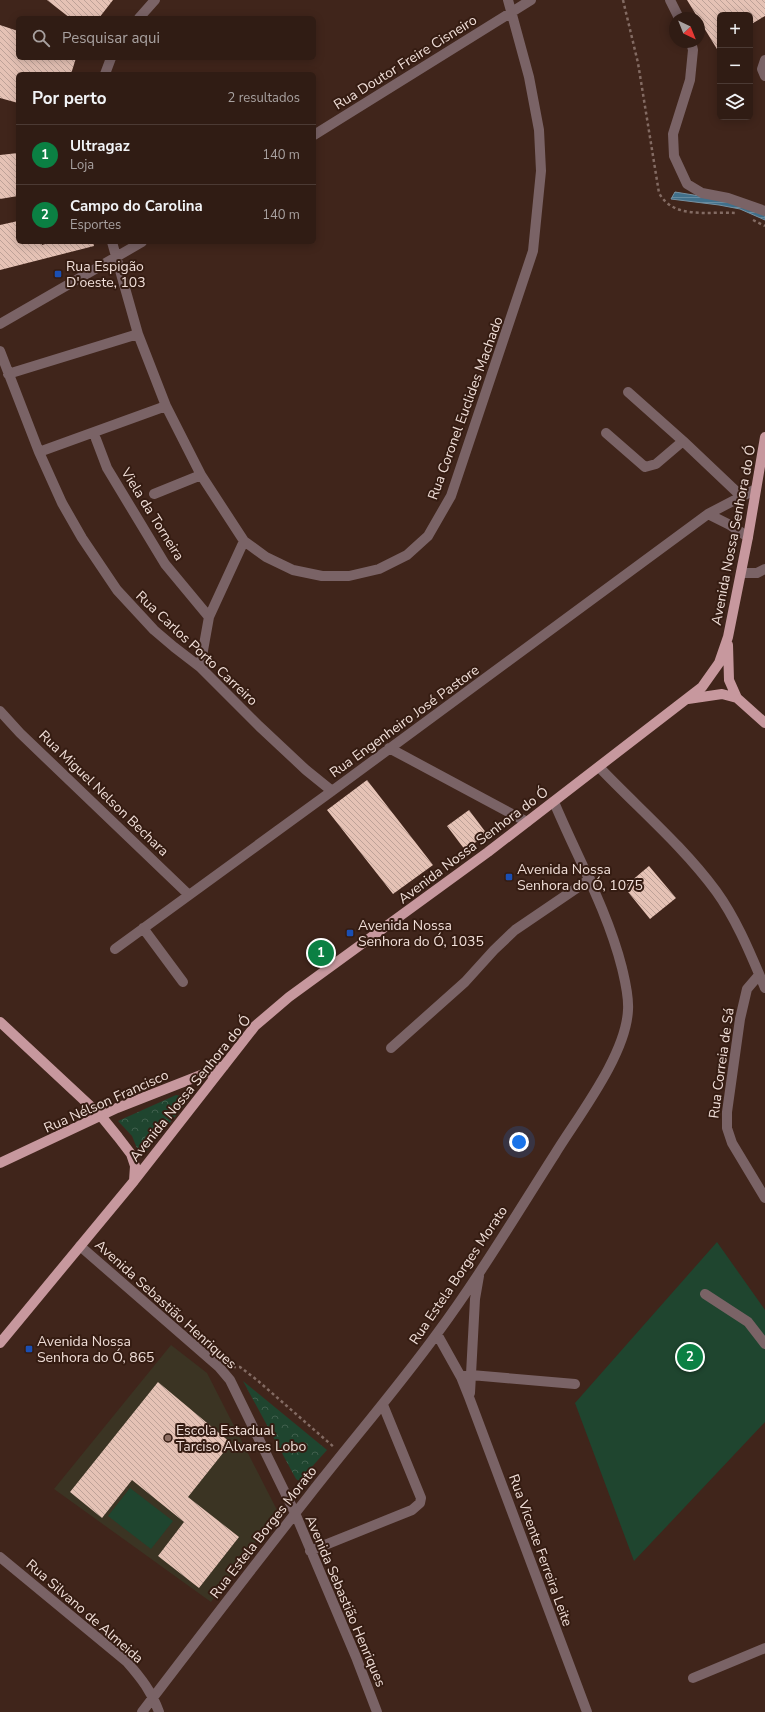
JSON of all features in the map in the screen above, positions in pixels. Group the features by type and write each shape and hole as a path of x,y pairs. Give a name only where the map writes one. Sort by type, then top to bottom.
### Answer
{"main road":[{"name":"Avenida Nossa Senhora do Ó","path":"0,1343 134,1181 255,1026 289,997 488,852 702,687 719,663 728,637 748,537 765,437"},
{"name":"Avenida Nossa Senhora do Ó","path":"728,637 729,680 737,698"},
{"name":"Avenida Nossa Senhora do Ó","path":"687,700 713,694 722,694 737,698"},
{"path":"737,698 765,722"},
{"path":"0,1022 101,1116 131,1154 135,1166 134,1181"},
{"name":"Rua Nélson Francisco","path":"0,1163 101,1116 224,1066"}],"street":[{"name":"Rua Coronel Euclides Machado","path":"112,244 138,334 166,406 201,475 244,541 266,557 292,570 322,576 350,576 379,569 407,555 428,536 451,496 533,251 541,171 538,130 529,77 508,0"},
{"name":"Rua Doutor Freire Cisneiro","path":"316,134 531,0"},
{"path":"670,0 676,12"},
{"path":"140,16 150,2"},
{"path":"692,48 690,80 674,134 674,156 687,184 702,193 728,198 765,211"},
{"path":"106,72 110,60"},
{"path":"765,60 762,70 765,76"},
{"path":"0,324 139,244"},
{"path":"8,374 138,334"},
{"name":"Rua Carlos Porto Carreiro","path":"0,351 39,452 62,503 78,532 118,590 154,630 200,667 258,726 306,770 332,791"},
{"path":"628,392 741,496"},
{"path":"39,452 166,406"},
{"path":"606,433 645,467 656,464 683,441"},
{"name":"Viela da Torneira","path":"96,439 107,468 165,564 209,617"},
{"path":"154,494 201,475"},
{"name":"Rua Engenheiro José Pastore","path":"114,948 332,791 708,514 756,489"},
{"path":"708,514 730,525 748,537"},
{"path":"200,667 209,617 244,541"},
{"path":"741,573 757,573 765,569"},
{"name":"Rua Miguel Nelson Bechara","path":"0,711 20,733 189,895"},
{"path":"390,748 527,822"},
{"path":"599,767 668,835 716,892 742,937 765,988"},
{"name":"Rua Estela Borges Morato","path":"142,1712 295,1513 383,1405 437,1334 479,1273 604,1075 623,1039 628,1010 626,986 618,953 590,879 554,802"},
{"path":"391,1048 465,982 494,950 515,930 590,879"},
{"path":"143,928 183,982"},
{"name":"Rua Correia de Sá","path":"760,975 746,989 740,1019 727,1112 727,1128 732,1143 765,1198"},
{"name":"Avenida Sebastião Henriques","path":"80,1246 219,1367 230,1380 295,1513 356,1657 377,1712"},
{"name":"Rua Vicente Ferreira Leite","path":"479,1273 466,1376 469,1398 587,1712"},
{"path":"705,1294 748,1322 765,1344"},
{"path":"437,1334 466,1376 574,1384"},
{"path":"310,1550 397,1517 412,1510 420,1503 421,1498 383,1405"},
{"name":"Rua Silvano de Almeida","path":"0,1557 127,1662 145,1683 154,1697 159,1712"},
{"path":"693,1678 765,1648"}],"path":[{"path":"219,1367 240,1367 342,1454"}],"shaded area":[{"name":"Escola Estadual Tarciso Alvares Lobo","path":"171,1345 207,1373 278,1512 211,1602 54,1489"}],"green space":[{"path":"176,1095 185,1097 187,1102 141,1158 132,1136 118,1121"},
{"path":"717,1242 765,1310 765,1422 634,1561 575,1403"},
{"path":"243,1381 327,1450 299,1481 296,1479"},
{"path":"130,1488 173,1521 151,1549 108,1516"}],"water":[{"path":"675,192 718,199 765,214 765,220 740,209 671,199"}],"building":[{"path":"47,0 113,0 101,16 67,16"},
{"path":"687,0 765,0 765,16 753,23 753,12 717,12 717,49 705,29 705,12 694,12"},
{"path":"0,25 16,30 16,60 75,60 72,72 16,72 16,102 0,98"},
{"path":"16,153 16,196 0,199 0,155"},
{"path":"16,221 16,244 94,244 94,246 0,270 0,225"},
{"path":"367,780 433,865 393,894 327,810"},
{"path":"469,810 487,834 465,850 447,826"},
{"path":"649,866 676,898 650,919 624,887"},
{"path":"158,1382 231,1443 188,1497 239,1537 199,1588 158,1556 184,1522 132,1480 102,1518 70,1492"}],"place":[{"name":"Rua Espigão D'oeste, 103","path":"58,274"},
{"name":"Avenida Nossa Senhora do Ó, 1075","path":"509,877"},
{"name":"Avenida Nossa Senhora do Ó, 1035","path":"350,933"},
{"name":"Ultragaz","path":"321,953"},
{"name":"Avenida Nossa Senhora do Ó, 865","path":"29,1349"},
{"name":"Campo do Carolina","path":"690,1357"},
{"name":"Escola Estadual Tarciso Alvares Lobo","path":"168,1438"}]}
